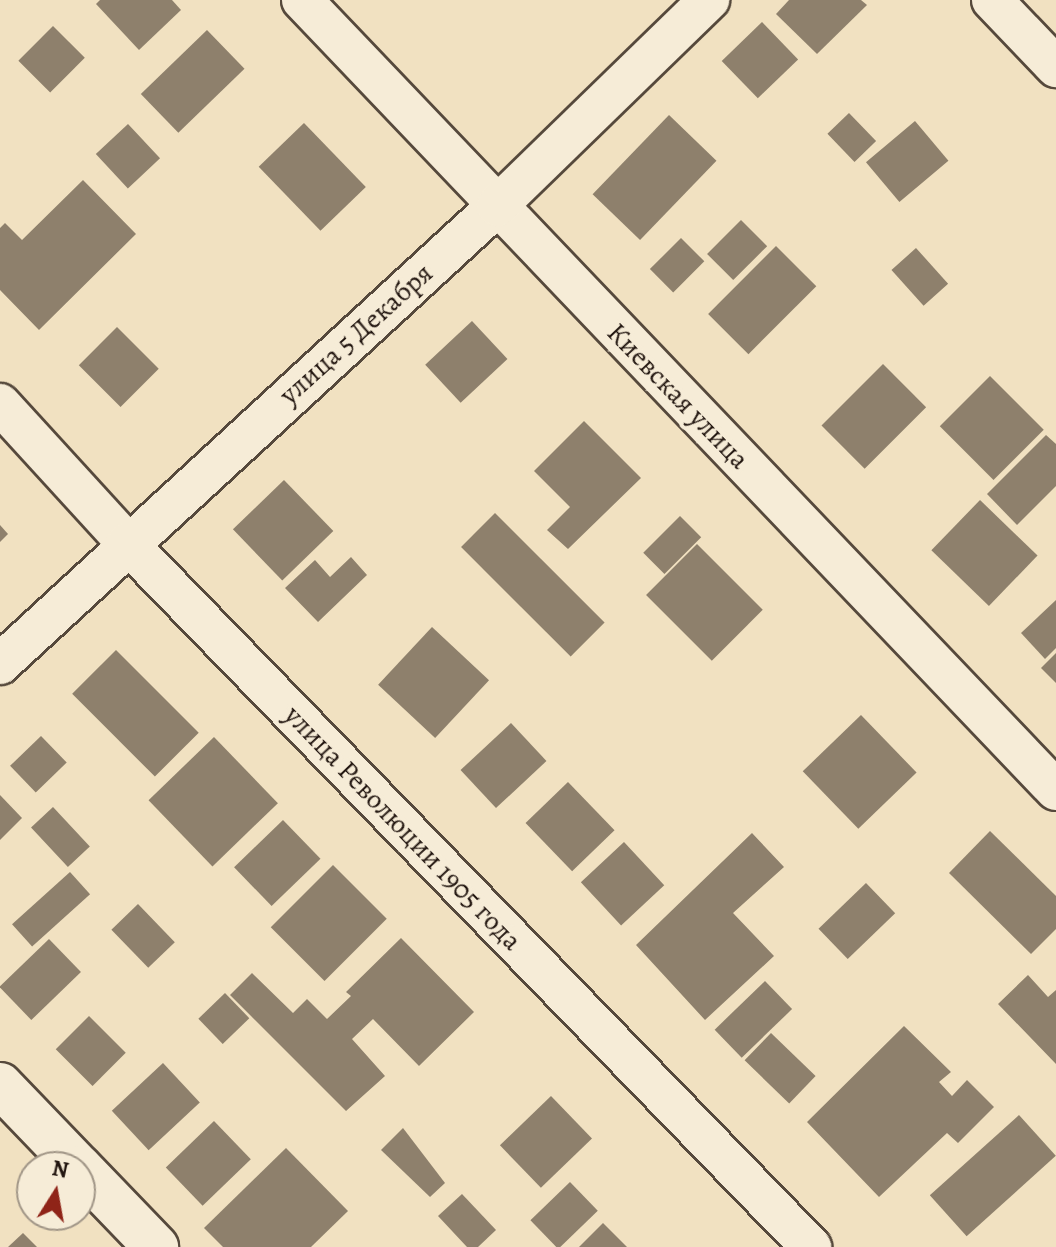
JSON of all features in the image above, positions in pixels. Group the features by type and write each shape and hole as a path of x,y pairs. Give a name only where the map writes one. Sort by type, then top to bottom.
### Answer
{"street":[{"name":"Киевская улица","path":"302,0 1056,790"},
{"name":"улица 5 Декабря","path":"0,664 127,543 497,206 709,0"},
{"path":"992,0 1056,67"},
{"name":"улица Революции 1905 года","path":"0,404 127,543 811,1247"},
{"path":"0,1085 63,1151"},
{"path":"96,1185 156,1247"}],"building":[{"path":"100,0 172,0 181,10 139,50 96,4"},
{"path":"789,0 861,0 867,5 817,54 776,14"},
{"path":"762,22 798,59 758,98 722,61"},
{"path":"53,26 85,58 50,92 18,61"},
{"path":"207,30 245,69 178,133 141,94"},
{"path":"849,113 876,141 855,162 827,134"},
{"path":"669,115 716,161 640,240 593,194"},
{"path":"915,121 948,161 899,202 866,162"},
{"path":"304,123 366,187 321,231 259,167"},
{"path":"128,124 160,158 128,188 96,154"},
{"path":"83,180 136,234 39,330 0,290 0,228 5,223 22,240"},
{"path":"741,220 767,246 733,280 707,254"},
{"path":"681,238 704,261 673,292 650,269"},
{"path":"776,246 816,286 748,354 708,314"},
{"path":"916,248 948,284 924,306 891,270"},
{"path":"472,321 507,359 461,403 425,365"},
{"path":"117,327 159,369 121,407 79,365"},
{"path":"883,364 926,407 865,469 821,426"},
{"path":"990,376 1044,430 994,480 940,426"},
{"path":"584,421 641,478 568,549 547,530 570,507 534,471"},
{"path":"1046,435 1056,444 1056,486 1017,525 987,494"},
{"path":"284,480 333,531 282,580 233,529"},
{"path":"980,500 1038,556 989,606 931,550"},
{"path":"495,513 605,623 571,657 461,547"},
{"path":"680,516 701,537 664,574 643,553"},
{"path":"0,525 8,534 0,542"},
{"path":"697,544 763,610 712,661 646,595"},
{"path":"351,557 367,575 318,622 285,588 315,560 330,577"},
{"path":"1056,600 1056,648 1045,659 1021,633"},
{"path":"432,627 489,680 435,738 378,685"},
{"path":"116,650 199,733 155,777 72,694"},
{"path":"1056,653 1056,683 1041,668"},
{"path":"861,715 917,773 858,829 803,771"},
{"path":"511,723 546,761 496,808 461,770"},
{"path":"41,736 67,763 36,792 10,766"},
{"path":"214,737 278,803 212,866 149,800"},
{"path":"568,782 615,830 572,871 526,823"},
{"path":"0,795 22,818 0,840"},
{"path":"53,807 90,846 68,867 31,827"},
{"path":"283,820 321,859 272,906 234,867"},
{"path":"990,831 1056,896 1056,929 1031,954 949,873"},
{"path":"752,833 784,867 733,913 774,956 705,1020 636,945"},
{"path":"624,842 664,885 621,925 581,882"},
{"path":"333,865 387,919 325,981 271,927"},
{"path":"70,872 90,894 32,946 12,924"},
{"path":"866,883 895,913 848,959 819,929"},
{"path":"138,904 175,942 148,968 111,930"},
{"path":"401,938 474,1012 419,1066 373,1019 352,1039 385,1076 346,1111 230,995 252,973 293,1013 307,999 327,1019 351,996 346,992"},
{"path":"49,939 81,972 31,1020 0,986"},
{"path":"1028,975 1048,997 1056,990 1056,1064 998,1004"},
{"path":"765,981 792,1009 742,1058 715,1030"},
{"path":"225,993 249,1018 223,1044 198,1019"},
{"path":"89,1016 126,1053 93,1086 56,1049"},
{"path":"904,1026 951,1072 939,1082 952,1096 967,1080 994,1107 958,1143 947,1133 879,1197 807,1122"},
{"path":"771,1033 816,1076 789,1103 745,1060"},
{"path":"163,1063 200,1102 149,1150 112,1111"},
{"path":"551,1096 592,1138 541,1188 500,1145"},
{"path":"1019,1115 1056,1156 967,1236 930,1195"},
{"path":"214,1121 251,1159 203,1206 166,1168"},
{"path":"403,1128 445,1183 430,1197 381,1150"},
{"path":"286,1148 348,1211 311,1247 223,1247 204,1228"},
{"path":"570,1182 598,1211 560,1247 556,1247 530,1220"},
{"path":"462,1194 496,1230 478,1247 467,1247 438,1216"},
{"path":"603,1223 627,1247 579,1247"},
{"path":"23,1233 37,1247 8,1247"}]}
